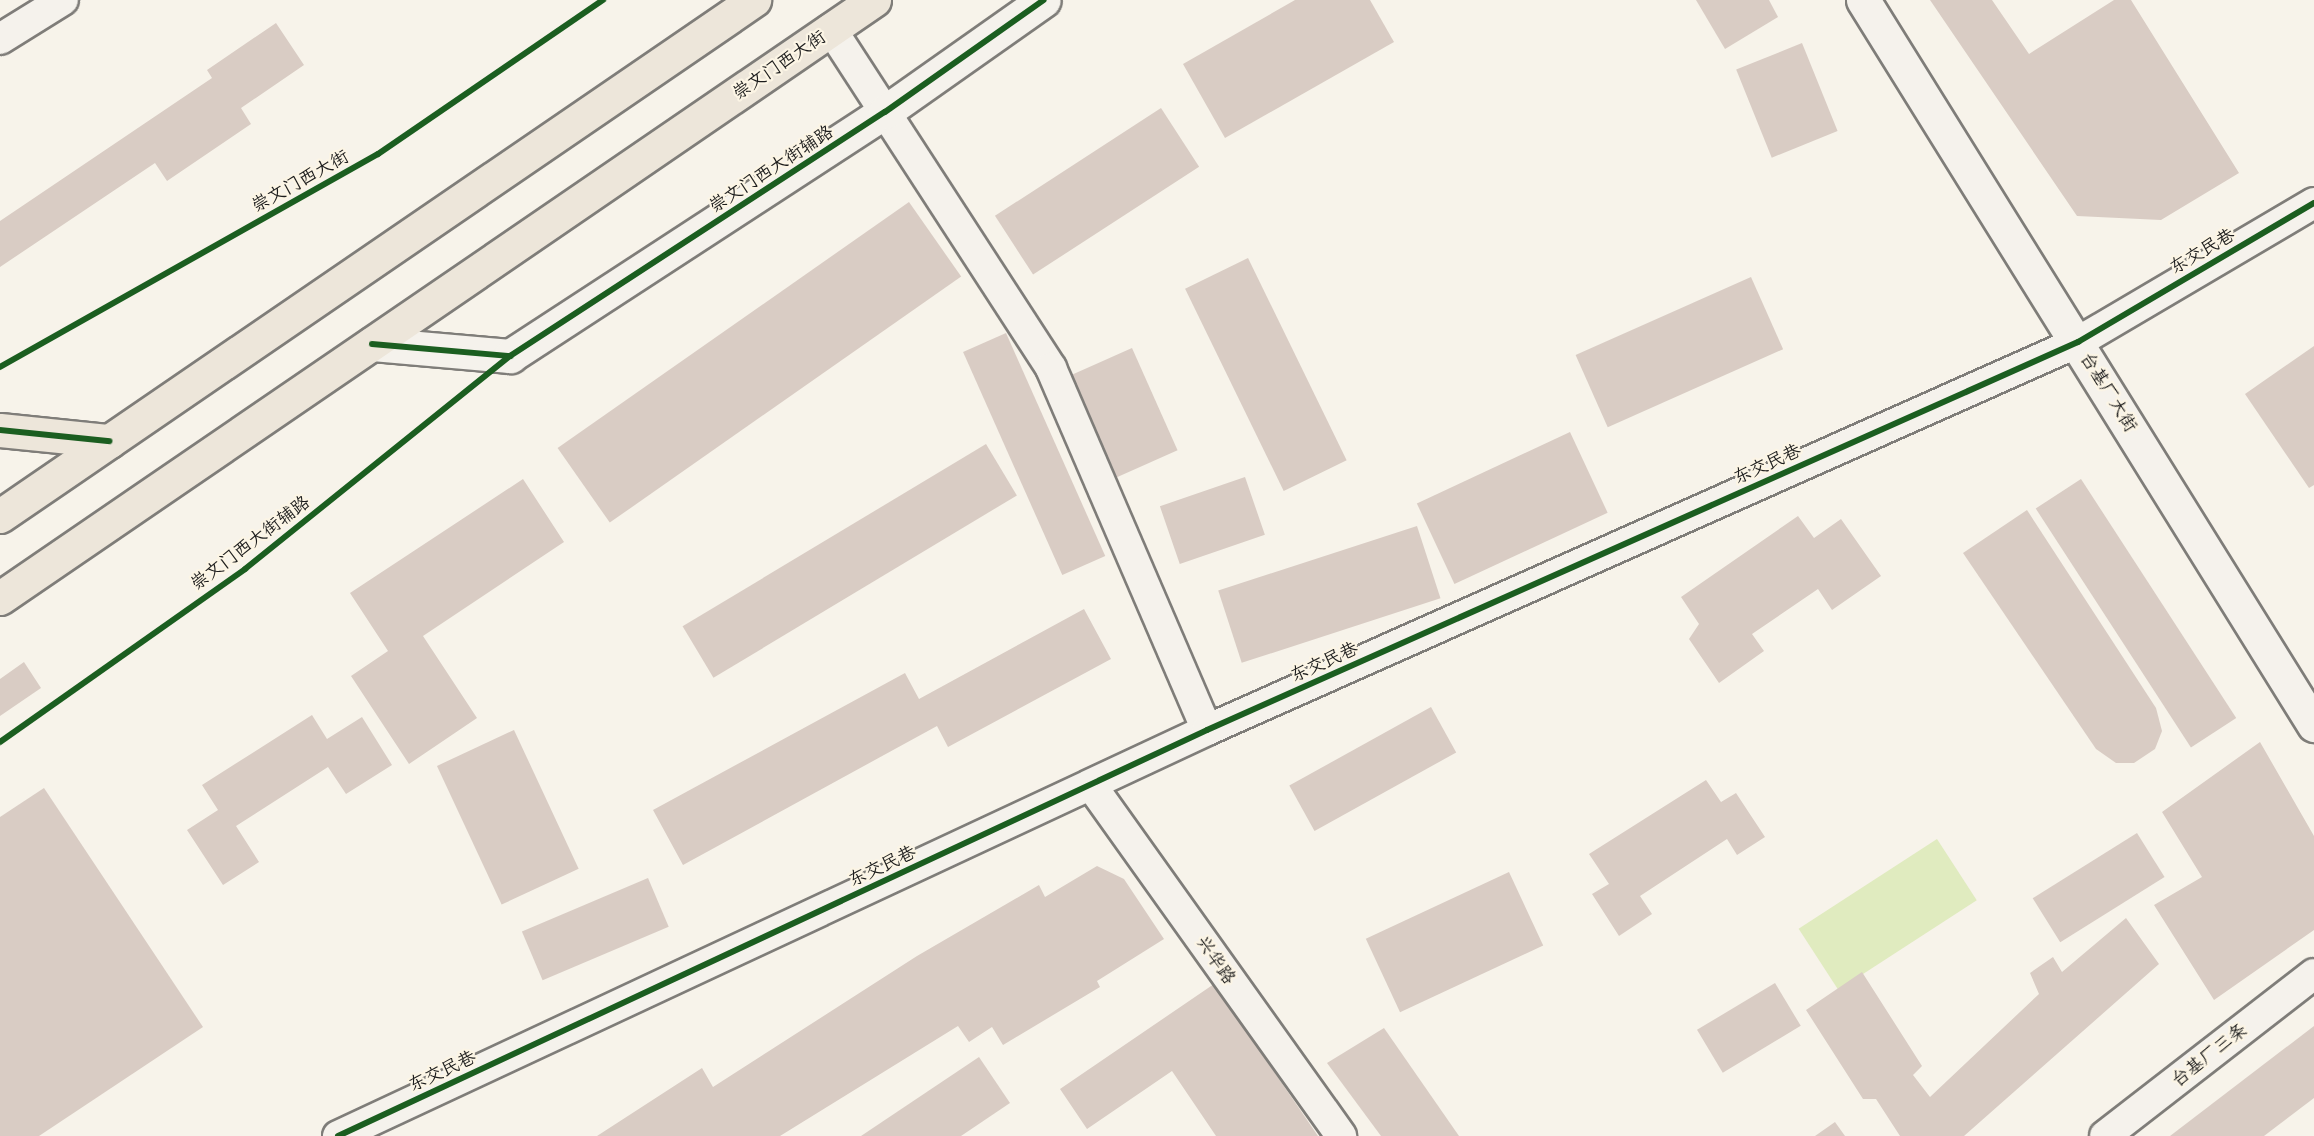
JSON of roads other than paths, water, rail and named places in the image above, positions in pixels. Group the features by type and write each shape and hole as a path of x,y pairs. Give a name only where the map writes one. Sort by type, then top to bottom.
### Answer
{"main road":[{"path":"0,516 754,0"},
{"name":"崇文门西大街","path":"0,598 874,0"},
{"path":"0,430 109,441"}],"street":[{"path":"0,39 63,0"},
{"name":"崇文门西大街辅路","path":"372,344 510,356 885,112 1044,0"},
{"name":"台基厂大街","path":"1863,0 2078,342 2314,725"},
{"path":"831,29 1051,368 1207,730"},
{"name":"东交民巷","path":"338,1136 1207,730 2078,342 2314,203"},
{"name":"兴华路","path":"1091,785 1341,1136"},
{"name":"台基厂三条","path":"2104,1136 2314,974"}]}
